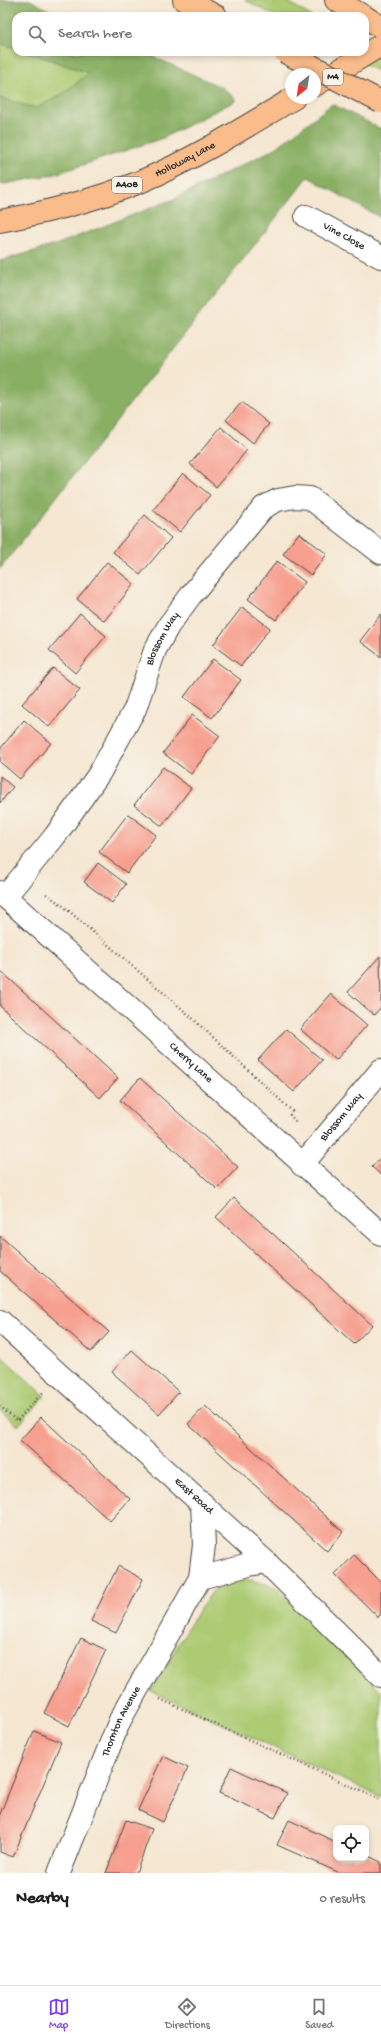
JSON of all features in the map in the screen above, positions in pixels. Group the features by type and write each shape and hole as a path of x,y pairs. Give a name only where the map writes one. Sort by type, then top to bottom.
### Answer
{"main road":[{"path":"184,0 208,12"},
{"path":"336,0 356,12"},
{"path":"369,20 381,27"},
{"path":"369,52 381,45"},
{"name":"M4","path":"293,56 381,102"},
{"path":"321,81 363,56"},
{"name":"Holloway Lane","path":"0,221 79,204 156,174 246,127 285,103"}],"street":[{"name":"Vine Close","path":"306,216 381,257"},
{"name":"Blossom Way","path":"3,895 55,836 99,774 135,709 155,650 169,625 243,530 264,507 278,500 295,497 310,498 381,553"},
{"name":"Cherry Lane","path":"3,895 381,1234"},
{"name":"Blossom Way","path":"302,1164 381,1070"},
{"name":"East Road","path":"0,1321 266,1562 381,1676"},
{"name":"Thornton Avenue","path":"59,1873 120,1720 200,1578 204,1545 202,1503"},
{"path":"200,1578 266,1562"}],"path":[{"path":"46,894 62,905 189,1015 292,1111 290,1115 296,1122"},
{"path":"0,1406 17,1421 59,1374"},
{"path":"138,1689 381,1800"}],"green space":[{"path":"0,0 30,0 52,12 12,12 12,47 0,43"},
{"path":"245,0 285,0 304,12 268,12"},
{"path":"0,43 12,47 12,56 39,56 89,73 61,95 36,108 0,98"},
{"path":"369,52 381,60 381,73 349,56 369,56"},
{"path":"39,56 152,56 223,88 237,100 163,138 56,174 0,185 0,98 36,108 61,95 89,73"},
{"path":"332,104 381,129 381,218 308,177 0,569 0,261 55,245 174,199 276,148"},
{"path":"0,1355 45,1396 18,1426 0,1410"},
{"path":"238,1579 251,1580 276,1587 381,1691 381,1797 151,1691 198,1611 213,1591 224,1583"}],"building":[{"path":"242,402 269,424 253,443 226,420"},
{"path":"221,427 247,450 216,487 190,464"},
{"path":"183,473 210,495 180,532 153,510"},
{"path":"145,515 171,538 140,575 113,552"},
{"path":"299,533 327,554 311,575 283,554"},
{"path":"277,561 305,582 276,620 248,599"},
{"path":"107,562 134,584 104,621 77,599"},
{"path":"242,607 270,628 241,666 213,645"},
{"path":"80,613 106,636 75,673 49,650"},
{"path":"381,614 381,657 360,641"},
{"path":"213,659 241,680 212,718 184,697"},
{"path":"53,668 80,690 49,727 22,704"},
{"path":"192,715 220,736 191,774 163,753"},
{"path":"24,720 51,743 20,779 0,762 0,749"},
{"path":"163,767 191,788 162,826 134,805"},
{"path":"0,776 13,787 0,803"},
{"path":"128,814 156,835 127,873 99,852"},
{"path":"98,863 126,884 112,903 84,882"},
{"path":"380,956 381,1007 374,1015 348,992"},
{"path":"0,970 118,1078 100,1098 0,1006"},
{"path":"331,994 367,1025 336,1060 300,1029"},
{"path":"286,1029 322,1060 294,1092 258,1060"},
{"path":"140,1078 238,1167 217,1189 120,1100"},
{"path":"381,1157 381,1175 372,1167"},
{"path":"234,1198 372,1325 354,1344 216,1217"},
{"path":"0,1236 109,1332 91,1352 0,1271"},
{"path":"132,1350 179,1392 159,1414 112,1372"},
{"path":"205,1406 343,1532 327,1551 188,1424"},
{"path":"41,1417 130,1499 110,1521 20,1440"},
{"path":"354,1555 381,1582 381,1614 378,1617 335,1575"},
{"path":"118,1566 143,1579 116,1633 91,1621"},
{"path":"81,1638 106,1650 69,1726 44,1713"},
{"path":"34,1731 61,1742 13,1857 0,1852 0,1814"},
{"path":"163,1756 188,1768 163,1822 138,1810"},
{"path":"231,1767 287,1793 275,1818 219,1793"},
{"path":"126,1820 152,1829 136,1873 106,1873"},
{"path":"289,1820 333,1841 333,1861 369,1861 369,1856 381,1862 381,1873 340,1873 277,1845"}]}
